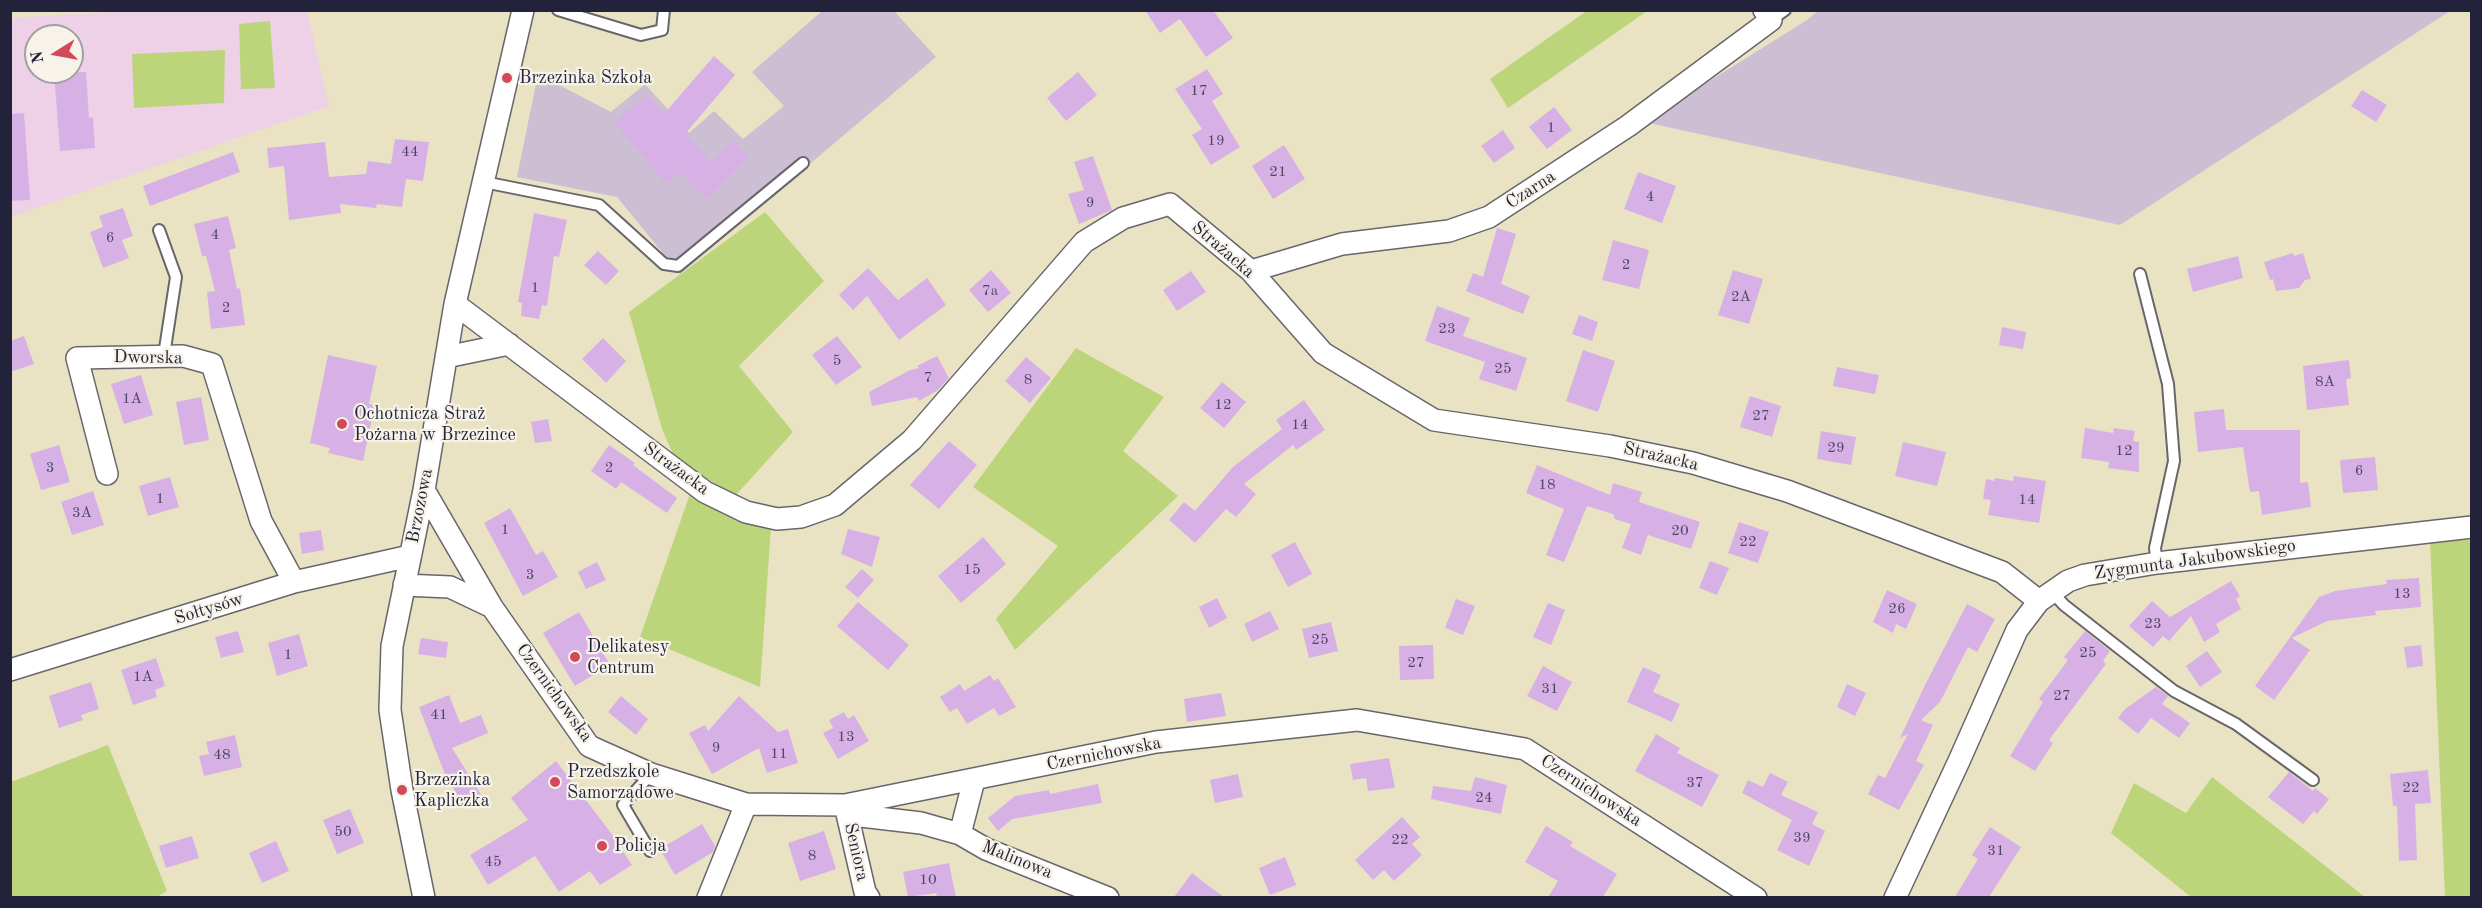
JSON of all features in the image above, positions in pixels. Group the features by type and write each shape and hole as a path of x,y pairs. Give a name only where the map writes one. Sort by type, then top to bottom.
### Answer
{"street":[{"name":"Brzozowa","path":"424,897 402,790 390,710 392,646 424,490 455,304 523,10"},
{"name":"Czarna","path":"1251,271 1342,244 1449,231 1489,217 1628,126 1774,14"},
{"name":"Strażacka","path":"455,304 705,492 746,512 777,519 801,517 835,505 912,440 1084,242 1123,218 1170,204 1251,271 1323,353 1434,420 1610,446 1693,463 1787,491 2002,572 2045,596"},
{"path":"446,357 509,344"},
{"name":"Dworska","path":"107,474 77,358 164,355 183,356 212,364 261,521 294,582"},
{"name":"Czernichowska","path":"424,490 492,607 589,746 651,774 746,804 845,806 1156,742 1357,720 1525,749 1756,897"},
{"name":"Zygmunta Jakubowskiego","path":"1894,897 1959,761 2017,630 2045,596 2085,575 2157,563 2472,527"},
{"name":"Sołtysów","path":"10,670 294,582 410,556"},
{"name":"Czernichowska","path":"404,585 450,587 492,607"},
{"name":"Malinowa","path":"960,834 974,780"},
{"path":"708,897 746,804"},
{"name":"Malinowa","path":"845,806 861,816 921,823 960,834 986,849 1108,897"},
{"name":"Seniora","path":"845,806 865,892 869,897"}],"lane":[{"path":"558,10 641,35 662,30 664,10"},
{"path":"484,182 599,205 664,264 678,266 803,162"},
{"path":"159,230 176,277 164,355"},
{"path":"2140,274 2168,384 2174,461 2156,548 2157,563"},
{"path":"2045,596 2064,605 2174,691 2236,724 2313,780"},
{"path":"650,851 623,805 651,774"}],"shaded area":[{"path":"307,11 329,106 11,217 11,18 111,12"},
{"path":"822,11 894,11 936,57 680,274 617,197 517,177 538,74 611,112 645,84 689,133 714,111 743,139 784,106 752,72"},
{"path":"1818,11 2450,11 2120,225 1644,122"}],"green space":[{"path":"1588,10 1647,11 1508,108 1490,79"},
{"path":"270,21 275,88 241,89 239,24"},
{"path":"225,50 224,103 134,108 132,54"},
{"path":"765,212 824,281 739,366 793,432 736,495 676,461 662,429 629,312"},
{"path":"1076,348 1164,397 1123,451 1178,496 1015,650 996,619 1058,546 973,487"},
{"path":"691,491 771,527 760,687 640,637"},
{"path":"2471,540 2471,897 2445,897 2430,541"},
{"path":"108,745 167,891 155,898 11,897 11,782"},
{"path":"2212,777 2365,897 2191,897 2111,833 2134,783 2186,813"}],"building":[{"path":"1145,10 1213,10 1233,38 1206,57 1180,19 1160,33"},
{"path":"714,56 735,75 686,133 711,163 733,141 749,157 707,199 679,172 665,183 614,122 647,95 664,114"},
{"path":"1207,69 1223,94 1212,101 1240,147 1211,165 1192,135 1202,129 1175,89"},
{"path":"84,72 86,72 89,118 93,117 95,148 60,151 55,84 84,84"},
{"path":"1078,72 1097,95 1066,121 1047,98"},
{"path":"2362,90 2387,105 2376,122 2351,106"},
{"path":"1554,107 1572,130 1547,149 1529,127"},
{"path":"24,113 30,200 10,201 10,114"},
{"path":"1503,130 1515,148 1494,163 1481,146"},
{"path":"395,139 429,142 423,181 406,179 402,207 377,204 376,208 340,204 341,213 289,220 284,166 269,168 267,148 325,142 329,177 366,174 368,161 391,164"},
{"path":"1284,145 1305,179 1273,199 1252,166"},
{"path":"233,152 240,172 150,206 143,186"},
{"path":"1093,156 1112,210 1079,224 1068,194 1084,190 1074,162"},
{"path":"1638,172 1676,186 1662,223 1624,209"},
{"path":"123,208 133,236 122,240 129,258 103,268 90,232 103,227 99,216"},
{"path":"534,213 567,220 559,257 554,256 547,306 542,305 539,319 521,316 522,303 518,302"},
{"path":"228,216 236,248 229,250 237,289 240,288 245,325 211,329 207,292 215,291 206,256 202,256 194,224"},
{"path":"1497,228 1516,234 1501,284 1530,296 1523,314 1466,291 1473,273 1483,277"},
{"path":"1613,240 1649,250 1639,289 1602,280"},
{"path":"598,251 619,271 606,285 584,265"},
{"path":"2293,253 2294,256 2303,253 2311,279 2305,280 2299,288 2276,291 2273,279 2270,280 2264,262"},
{"path":"2238,256 2243,278 2193,292 2187,269"},
{"path":"868,268 898,300 927,278 946,305 899,340 867,296 853,310 839,295"},
{"path":"991,270 1011,293 988,312 969,290"},
{"path":"1733,270 1763,279 1749,324 1718,315"},
{"path":"1191,271 1206,292 1177,311 1163,290"},
{"path":"1437,306 1470,318 1463,336 1527,358 1516,391 1479,379 1485,362 1425,341"},
{"path":"1579,315 1598,322 1592,341 1572,334"},
{"path":"2002,327 2026,332 2023,349 1999,345"},
{"path":"24,336 34,364 10,372 10,341"},
{"path":"837,336 862,367 836,385 812,355"},
{"path":"603,338 626,361 606,383 582,359"},
{"path":"1583,350 1615,361 1598,412 1566,401"},
{"name":"Ochotnicza Straż Pożarna w Brzezince","path":"328,355 377,366 369,404 375,405 363,461 328,453 330,448 310,443"},
{"path":"937,356 949,378 938,390 919,401 917,397 872,406 869,392 910,370 919,368 917,366"},
{"path":"1026,357 1051,378 1030,403 1005,381"},
{"path":"2349,360 2351,378 2346,379 2349,405 2307,410 2303,366"},
{"path":"1837,367 1879,375 1875,394 1833,386"},
{"path":"141,375 153,415 124,424 111,384"},
{"path":"1222,382 1246,402 1224,428 1200,408"},
{"path":"1750,396 1781,406 1772,437 1740,427"},
{"path":"201,397 209,440 184,445 176,402"},
{"path":"1304,400 1325,430 1296,450 1293,445 1244,484 1256,494 1236,517 1226,509 1195,543 1169,520 1184,502 1195,511 1233,467 1282,429 1276,420"},
{"path":"2224,409 2226,430 2300,430 2300,483 2308,482 2311,507 2262,515 2259,491 2250,492 2243,447 2198,452 2194,412"},
{"path":"548,419 552,441 535,443 531,422"},
{"path":"2085,428 2113,433 2114,428 2135,431 2133,441 2139,442 2139,472 2108,468 2109,462 2081,458"},
{"path":"1821,431 1856,437 1851,465 1817,459"},
{"path":"949,441 977,465 939,509 910,485"},
{"path":"1903,442 1946,452 1937,486 1895,476"},
{"path":"59,445 70,482 41,490 30,454"},
{"path":"609,445 677,498 667,513 621,482 616,489 591,471"},
{"path":"2375,457 2378,490 2343,493 2340,460"},
{"path":"1537,465 1610,495 1613,483 1642,492 1639,502 1700,522 1691,549 1648,535 1641,555 1622,548 1631,524 1615,519 1613,514 1587,506 1564,562 1546,555 1564,509 1526,493"},
{"path":"2014,476 2046,481 2039,523 1988,515 1991,500 1983,499 1986,479 2013,481"},
{"path":"170,477 179,507 148,516 139,486"},
{"path":"93,491 104,525 72,535 61,502"},
{"path":"510,508 536,555 543,551 558,577 523,596 484,523"},
{"path":"1739,522 1769,532 1758,563 1728,553"},
{"path":"848,529 880,537 872,567 841,554"},
{"path":"321,530 324,550 302,554 299,533"},
{"path":"983,537 1006,564 961,603 938,576"},
{"path":"1295,542 1312,574 1288,587 1271,555"},
{"path":"1710,561 1729,568 1717,595 1699,588"},
{"path":"597,562 606,580 586,589 578,572"},
{"path":"862,569 874,580 858,598 845,587"},
{"path":"2419,578 2421,607 2375,611 2376,615 2327,621 2292,638 2310,650 2274,700 2255,686 2319,597 2335,591 2387,584 2386,580"},
{"path":"2231,581 2240,596 2236,599 2241,609 2216,624 2220,632 2204,642 2191,616 2169,641 2163,636 2153,647 2129,626 2152,601 2170,617"},
{"path":"1887,590 1917,604 1906,629 1896,624 1893,633 1873,622"},
{"path":"1217,598 1227,618 1209,628 1199,607"},
{"path":"1456,599 1475,606 1463,635 1445,628"},
{"path":"858,602 909,645 888,670 837,626"},
{"path":"1548,603 1565,610 1551,645 1533,637"},
{"path":"1967,604 1995,619 1977,652 1968,647 1940,702 1921,720 1933,725 1916,761 1924,765 1899,810 1868,794 1878,775 1885,778 1908,734 1900,738"},
{"path":"1270,611 1279,629 1252,642 1244,624"},
{"path":"579,612 610,665 575,686 543,633"},
{"path":"1331,622 1338,651 1309,658 1302,629"},
{"path":"238,631 244,652 221,658 215,637"},
{"path":"2085,631 2110,651 2103,661 2106,664 2049,740 2053,743 2035,771 2010,756 2043,702 2039,699 2068,660 2064,657"},
{"path":"299,634 308,666 277,676 268,643"},
{"path":"421,638 448,642 446,658 418,654"},
{"path":"1433,645 1434,679 1400,680 1399,646"},
{"path":"2421,645 2423,666 2407,668 2404,647"},
{"path":"2207,651 2222,672 2200,687 2186,666"},
{"path":"156,658 165,686 155,690 157,697 133,705 121,670"},
{"path":"1543,666 1572,682 1557,711 1527,696"},
{"path":"1643,667 1661,675 1653,692 1680,704 1672,722 1627,702"},
{"path":"990,675 994,681 998,678 1016,707 999,716 994,708 967,724 957,708 950,712 940,697 960,684 964,691"},
{"path":"91,682 99,709 81,715 83,720 59,728 49,696"},
{"path":"1847,684 1866,693 1855,716 1837,707"},
{"path":"2156,687 2168,696 2162,704 2190,723 2179,738 2151,718 2138,734 2118,718 2125,709"},
{"path":"1221,693 1226,716 1187,722 1184,699"},
{"path":"449,695 460,723 481,715 488,733 452,748 482,796 465,807 446,777 419,707"},
{"path":"621,696 648,719 636,735 608,712"},
{"path":"739,696 778,732 788,729 798,763 767,773 759,748 712,774 689,733 705,725 708,731"},
{"path":"844,712 848,719 854,715 869,741 838,759 823,733 833,728 829,720"},
{"path":"1656,734 1680,748 1677,753 1719,775 1702,807 1635,771"},
{"path":"235,735 242,767 204,776 199,756 209,754 206,742"},
{"path":"1389,758 1395,788 1368,791 1366,778 1353,780 1350,764"},
{"path":"556,761 611,833 632,865 600,885 590,871 559,892 535,856 488,885 470,855 528,820 511,798"},
{"path":"2428,770 2431,803 2415,804 2417,860 2399,861 2397,806 2393,806 2390,774"},
{"path":"2289,772 2313,791 2315,788 2329,799 2317,814 2314,811 2303,824 2268,797"},
{"path":"1770,773 1788,782 1781,795 1818,812 1812,824 1825,831 1809,866 1777,850 1792,820 1742,793 1748,780 1763,787"},
{"path":"1238,774 1243,797 1215,803 1210,780"},
{"path":"1475,777 1507,785 1501,814 1431,799 1433,786 1471,791"},
{"path":"1098,784 1102,803 1012,819 998,831 988,818 1015,796 1049,790 1050,794"},
{"path":"350,809 364,843 337,854 323,820"},
{"path":"1402,817 1420,837 1412,844 1422,855 1394,881 1384,870 1373,880 1355,860"},
{"path":"702,824 715,846 713,852 675,875 660,849"},
{"path":"1546,826 1573,842 1570,846 1617,874 1603,897 1548,897 1558,881 1525,862"},
{"path":"1990,827 2021,847 1989,897 1955,897 1978,859 1972,855"},
{"path":"824,831 836,869 800,881 788,843"},
{"path":"192,836 199,858 166,868 159,846"},
{"path":"276,841 289,871 262,883 249,853"},
{"path":"1285,857 1296,885 1270,895 1259,868"},
{"path":"949,863 956,897 937,897 936,893 908,897 903,872"},
{"path":"1192,873 1206,884 1224,897 1174,897"}],"place":[{"name":"Brzezinka Szkoła","path":"507,78"},
{"name":"Ochotnicza Straż Pożarna w Brzezince","path":"342,424"},
{"name":"Delikatesy Centrum","path":"575,657"},
{"name":"Przedszkole Samorządowe","path":"555,782"},
{"name":"Brzezinka Kapliczka","path":"402,790"},
{"name":"Policja","path":"602,846"}]}
